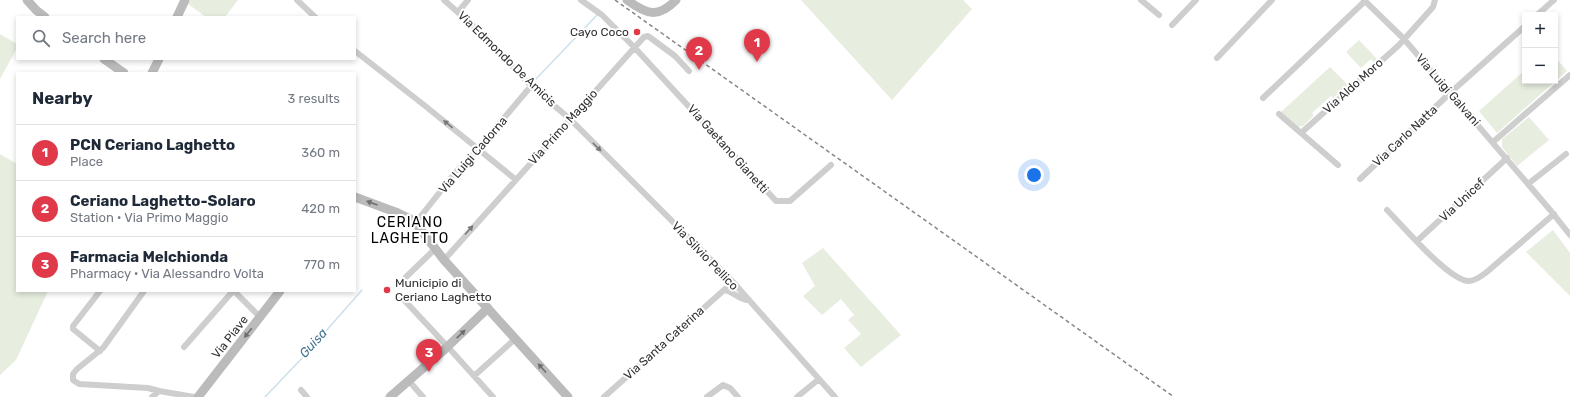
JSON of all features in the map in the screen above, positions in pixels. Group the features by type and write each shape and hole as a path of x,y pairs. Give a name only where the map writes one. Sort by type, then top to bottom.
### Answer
{"street":[{"path":"27,0 44,16"},
{"path":"177,16 185,0"},
{"path":"298,0 314,16"},
{"name":"Via Edmondo De Amicis","path":"444,0 489,41 531,86 570,119"},
{"path":"458,12 468,0"},
{"name":"Via Gaetano Gianetti","path":"581,0 602,14 776,201 790,201 831,165"},
{"path":"627,0 642,10 652,12 666,9 676,0"},
{"path":"1141,0 1159,16"},
{"path":"1172,25 1196,0"},
{"path":"1217,58 1272,0"},
{"path":"1263,98 1364,0"},
{"name":"Via Luigi Galvani","path":"1364,0 1404,39 1507,158 1570,235"},
{"name":"Via Aldo Moro","path":"1301,133 1404,39 1433,7 1435,0"},
{"path":"1540,12 1554,0"},
{"name":"Via Carlo Natta","path":"1360,179 1450,93 1522,29"},
{"name":"Via Primo Maggio","path":"444,260 644,37 648,36 675,56 689,71"},
{"path":"356,52 516,179"},
{"path":"105,60 123,72"},
{"path":"152,72 158,60"},
{"path":"1493,142 1570,75"},
{"name":"Via Luigi Cadorna","path":"414,221 417,221 455,173 478,149 531,86"},
{"path":"1279,114 1338,165"},
{"name":"Via Silvio Pellico","path":"570,119 732,282 835,397"},
{"path":"1528,184 1566,154"},
{"name":"Via Unicef","path":"1417,241 1507,158"},
{"path":"356,197 398,213 414,221 444,260 568,397"},
{"path":"1387,210 1451,274 1465,280 1473,280 1488,271 1554,214"},
{"path":"406,277 435,249"},
{"name":"Via Santa Caterina","path":"604,397 732,282"},
{"path":"724,290 729,291 739,298 747,300"},
{"path":"99,292 73,326 73,329 100,351"},
{"path":"143,292 100,351 77,369 73,374 73,380 75,383 148,388 194,397"},
{"path":"184,347 233,292"},
{"path":"235,292 260,317"},
{"name":"Via Piave","path":"198,397 279,292"},
{"path":"404,301 493,397"},
{"path":"390,397 448,347 488,308"},
{"path":"474,376 516,338"},
{"path":"797,397 819,379"},
{"path":"408,381 423,397"},
{"path":"707,397 723,385 730,388 738,397"},
{"path":"302,390 307,397"},
{"path":"152,397 159,391"}],"shaded area":[{"path":"190,0 238,0 226,16 205,16 188,4"},
{"path":"801,0 963,0 972,9 892,100"},
{"path":"0,34 16,43 16,50 0,79"},
{"path":"1359,40 1377,59 1374,62 1371,59 1361,68 1346,52"},
{"path":"1558,60 1567,71 1558,79"},
{"path":"1330,67 1348,85 1333,98 1331,96 1312,113 1314,115 1303,126 1297,127 1281,112"},
{"path":"1522,73 1522,84 1552,84 1497,133 1479,111"},
{"path":"1529,117 1549,140 1517,166 1502,147 1502,139"},
{"path":"0,154 16,163 16,292 48,292 16,360 0,375"},
{"path":"1553,230 1570,253 1570,296 1526,252"},
{"path":"823,248 901,335 861,367 844,348 861,334 848,320 854,315 841,299 822,315 803,296 815,286 802,263"}],"waterway":[{"name":"Guisa","path":"536,79 597,15"},
{"name":"Guisa","path":"265,397 304,356 362,290"}],"railway":[{"path":"615,0 1174,397"}],"place":[{"name":"Cayo Coco","path":"637,32"},
{"name":"PCN Ceriano Laghetto","path":"757,62"},
{"name":"Ceriano Laghetto-Solaro","path":"699,70"},
{"name":"Municipio di Ceriano Laghetto","path":"387,290"},
{"name":"Farmacia Melchionda","path":"429,372"}],"district":[{"name":"CERIANO LAGHETTO","path":"410,230"}]}
